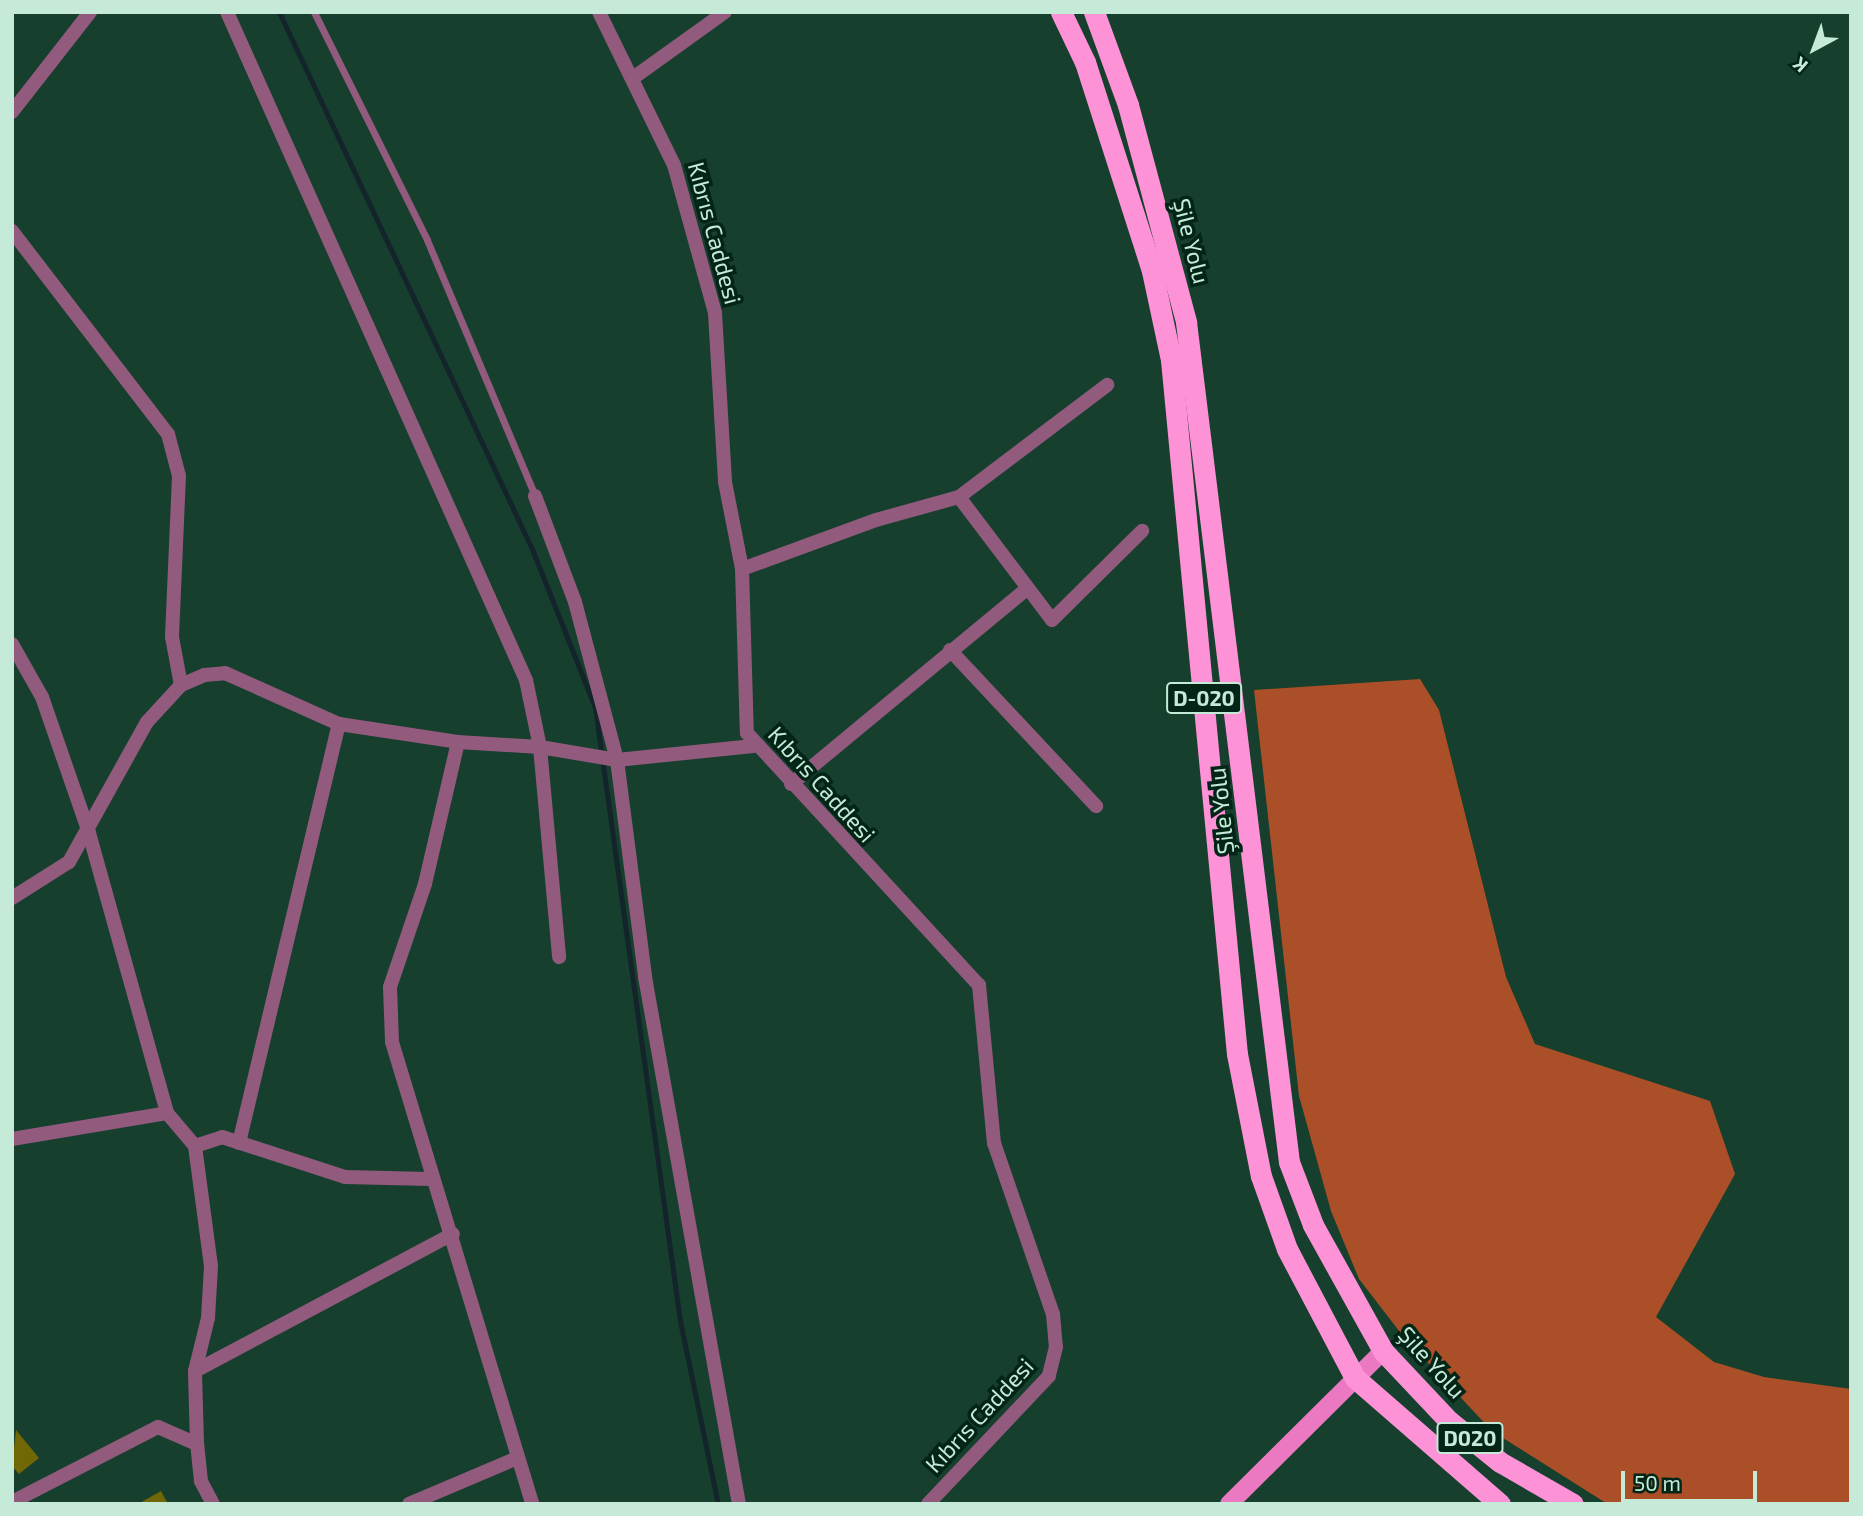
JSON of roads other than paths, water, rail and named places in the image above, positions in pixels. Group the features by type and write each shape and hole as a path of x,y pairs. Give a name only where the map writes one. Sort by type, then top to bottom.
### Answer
{"highway":[{"name":"Şile Yolu","path":"1061,12 1085,62 1152,271 1171,360 1237,1054 1261,1176 1287,1249 1355,1378 1500,1504"},
{"name":"Şile Yolu","path":"1094,12 1128,105 1186,322 1289,1161 1313,1226 1383,1351 1449,1421 1500,1462 1573,1504"}],"main road":[{"path":"1229,1504 1383,1351"}],"street":[{"path":"12,111 90,12"},
{"path":"227,12 500,613 526,680 540,747 559,957"},
{"name":"Kıbrıs Caddesi","path":"599,12 674,165 708,279 718,341 724,482 742,569 742,715 753,746 979,985 994,1143 1053,1314 1056,1347 1049,1376 928,1504"},
{"path":"633,79 726,12"},
{"path":"12,232 168,434 178,476 172,637 181,685"},
{"path":"742,569 876,520 959,497 1107,385"},
{"path":"536,496 579,615 617,760 645,977 739,1504"},
{"path":"959,497 1024,591 1052,620 1142,531"},
{"path":"791,784 1024,591"},
{"path":"12,644 42,697 89,833 167,1114 195,1146 211,1266 208,1318 195,1371 197,1444 201,1481 213,1504"},
{"path":"950,650 1096,806"},
{"path":"12,898 59,874 89,833 147,722 181,685 225,673 339,724 458,742 540,747 617,760 753,746"},
{"path":"239,1143 339,724"},
{"path":"458,742 425,884 390,987 392,1042 430,1179 453,1234 515,1459 532,1504"},
{"path":"12,1139 167,1114"},
{"path":"195,1146 208,1137 239,1143 345,1177 430,1179"},
{"path":"195,1371 453,1234"},
{"path":"12,1502 158,1427 197,1444"},
{"path":"409,1504 515,1459"}],"lane":[{"path":"314,12 427,240 536,496"}],"waterway":[{"path":"279,12 532,549 595,707 680,1321 718,1504"}]}
